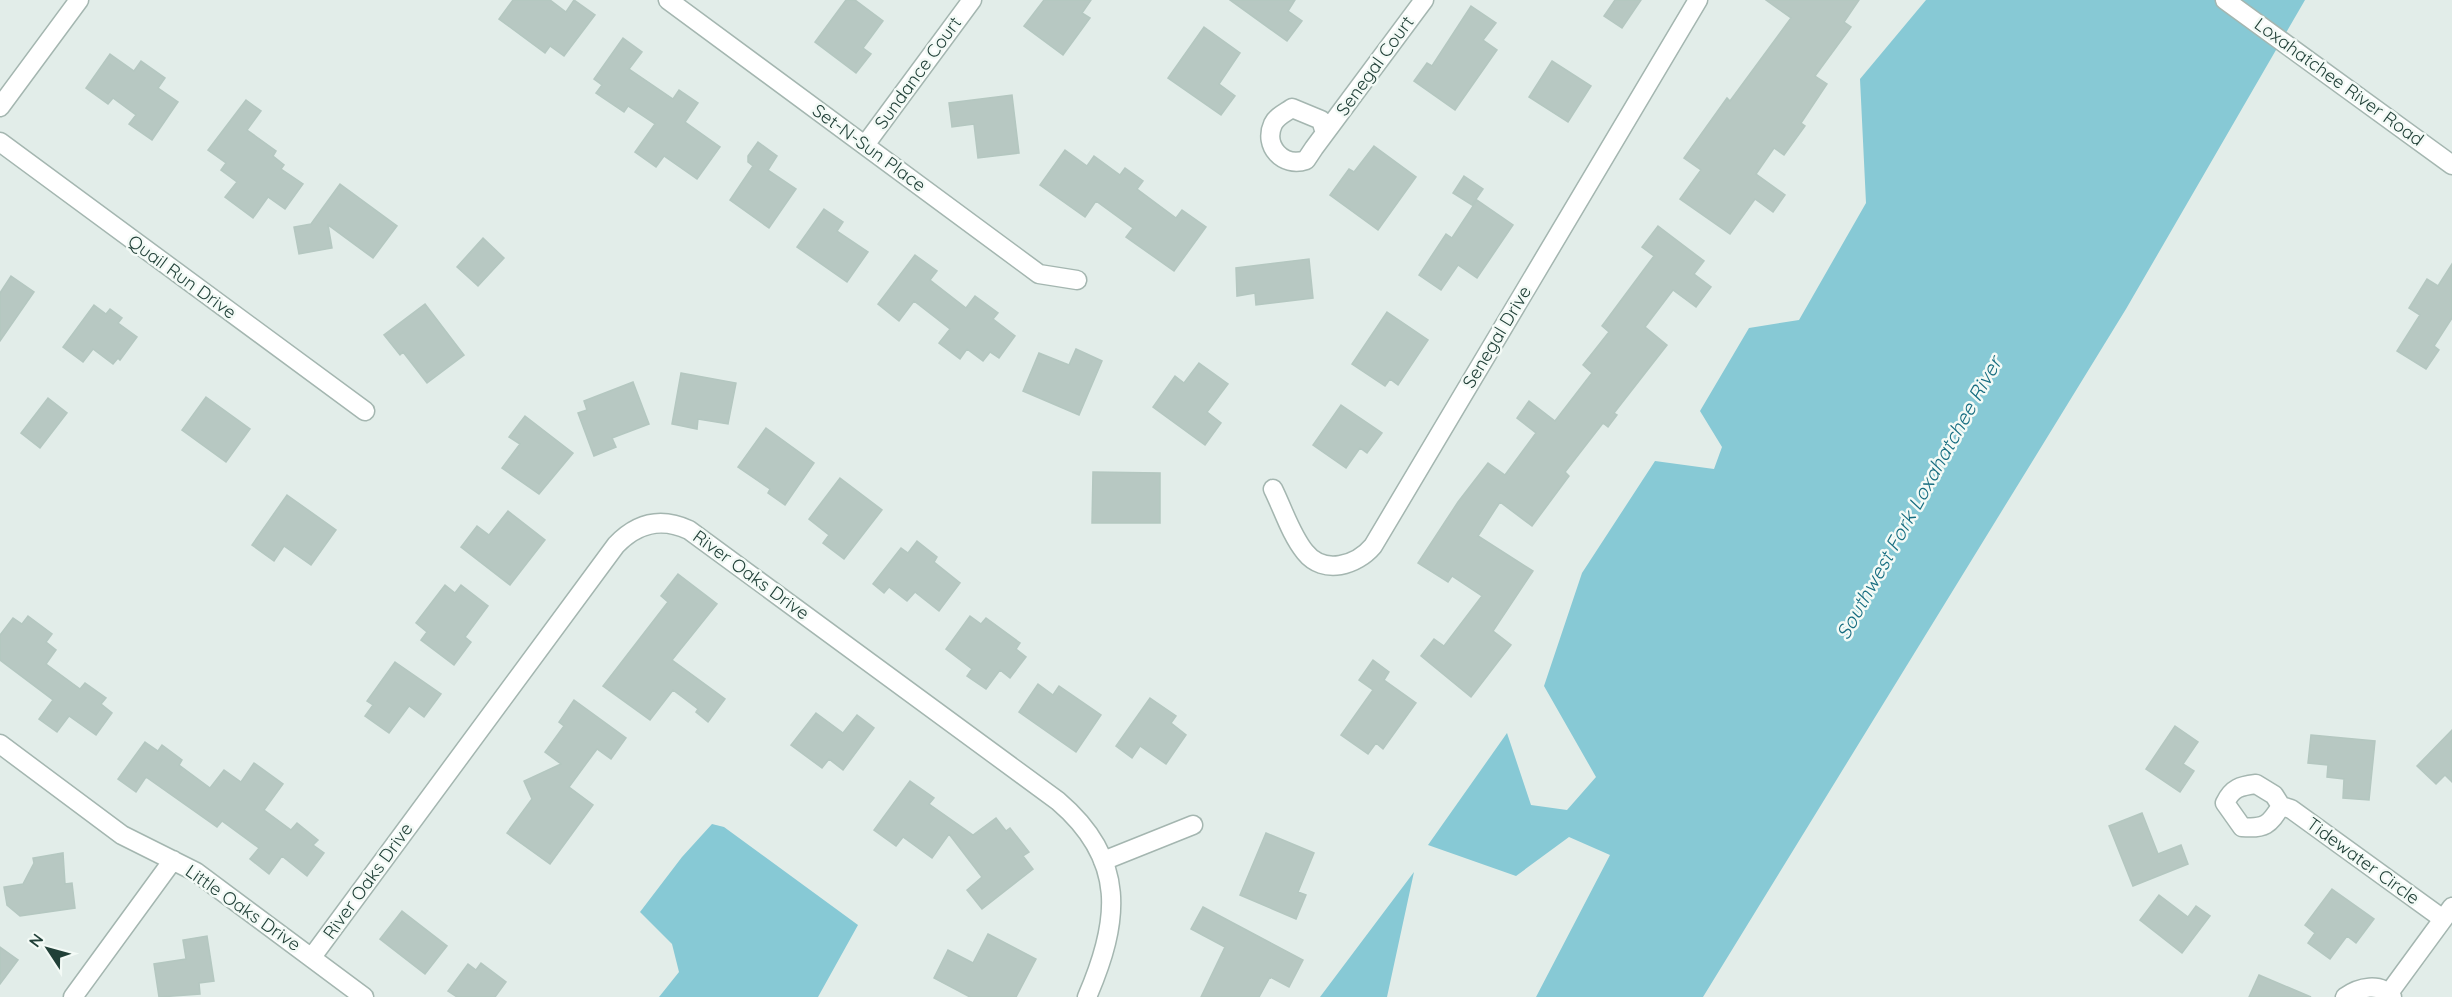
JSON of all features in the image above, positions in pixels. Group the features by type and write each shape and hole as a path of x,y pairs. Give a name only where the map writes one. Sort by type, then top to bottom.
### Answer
{"street":[{"path":"0,107 79,0"},
{"name":"Set-N-Sun Place","path":"668,0 1039,274 1077,280"},
{"name":"Sundance Court","path":"865,145 972,0"},
{"name":"Senegal Court","path":"1325,133 1424,0"},
{"name":"Senegal Drive","path":"1273,489 1305,552 1315,561 1340,566 1365,556 1698,0"},
{"name":"Loxahatchee River Road","path":"2225,0 2452,165"},
{"name":"Quail Run Drive","path":"0,142 365,411"},
{"name":"River Oaks Drive","path":"312,957 616,545 637,528 650,524 670,523 689,530 1059,801 1089,834 1103,861 1112,900 1111,930 1103,960 1088,997"},
{"name":"Little Oaks Drive","path":"0,744 123,835 196,872 364,997"},
{"name":"Tidewater Circle","path":"2281,806 2291,809 2448,913"},
{"path":"1103,861 1193,825"},
{"path":"73,997 173,860"},
{"path":"2345,997 2365,988 2374,987 2391,995 2448,913"}],"water":[{"name":"Southwest Fork Loxahatchee River","path":"1926,0 2305,0 2126,309 1703,997 1536,997 1610,855 1569,837 1516,876 1428,845 1507,733 1531,805 1567,810 1596,777 1544,686 1582,573 1655,461 1714,469 1722,447 1700,411 1749,328 1799,320 1866,203 1860,79"},
{"path":"712,824 724,827 858,925 818,997 659,997 679,972 672,944 640,912 682,857"},
{"path":"1414,872 1387,997 1320,997"}],"building":[{"path":"513,0 550,0 566,12 574,0 595,15 564,56 550,46 545,53 499,19"},
{"path":"846,0 855,0 883,21 863,48 871,54 856,73 815,42"},
{"path":"1044,0 1091,0 1082,13 1090,18 1063,55 1024,26"},
{"path":"1230,0 1295,0 1288,11 1302,21 1287,41"},
{"path":"1615,0 1641,0 1622,28 1604,16"},
{"path":"1766,0 1859,0 1844,22 1851,27 1815,76 1827,84 1801,123 1805,126 1784,155 1774,148 1756,174 1785,195 1773,212 1755,199 1730,234 1680,199 1701,170 1684,158 1727,98 1730,101 1791,18"},
{"path":"1471,6 1496,23 1483,40 1497,50 1455,110 1414,81 1427,63 1432,66"},
{"path":"1204,27 1240,53 1219,84 1235,96 1221,115 1168,78"},
{"path":"623,38 642,52 629,69 673,99 679,90 698,103 685,122 720,147 697,179 664,156 656,167 635,152 655,124 628,106 624,112 596,93 602,85 594,79"},
{"path":"110,54 134,71 141,61 165,78 158,88 178,102 152,140 129,124 136,115 113,98 108,104 86,88"},
{"path":"1552,61 1591,86 1568,122 1529,97"},
{"path":"1012,95 1019,153 978,158 974,124 952,127 949,103"},
{"path":"246,100 261,111 247,130 276,151 273,156 284,165 281,169 303,184 285,209 268,197 253,218 225,197 237,182 221,170 226,163 208,150"},
{"path":"758,142 777,156 768,170 796,189 769,228 730,200 753,166 748,162 748,156"},
{"path":"1374,146 1416,177 1378,230 1330,195 1349,169 1354,172"},
{"path":"1065,150 1087,166 1094,156 1120,175 1125,168 1143,181 1137,189 1176,218 1182,210 1206,227 1174,271 1126,237 1133,228 1096,201 1085,217 1040,185"},
{"path":"1464,176 1483,189 1472,205 1453,193"},
{"path":"340,184 397,226 373,258 328,225 332,248 299,254 294,227 311,224"},
{"path":"1477,200 1513,225 1477,278 1458,265 1441,290 1419,275 1446,234 1452,238"},
{"path":"824,209 843,222 837,231 868,252 847,282 797,247"},
{"path":"1658,226 1704,261 1694,274 1711,287 1696,307 1673,290 1645,327 1667,345 1614,413 1617,415 1608,427 1603,423 1565,472 1569,476 1532,526 1500,502 1478,536 1533,571 1493,631 1511,645 1471,697 1421,656 1434,639 1444,646 1482,596 1452,576 1448,582 1418,563 1458,502 1488,463 1505,475 1536,433 1517,418 1529,401 1555,421 1592,373 1583,365 1609,332 1602,326 1654,256 1642,247"},
{"path":"483,238 504,258 478,286 457,267"},
{"path":"915,255 937,271 930,280 966,308 975,296 998,313 993,319 1015,336 999,358 990,352 983,361 967,349 960,359 939,343 950,329 914,301 899,321 878,304"},
{"path":"1309,259 1313,298 1256,305 1255,293 1237,296 1236,268"},
{"path":"2452,264 2452,318 2434,346 2439,350 2426,369 2397,351 2420,315 2409,308 2427,279 2438,286"},
{"path":"11,276 34,292 0,341 0,293"},
{"path":"425,304 464,355 427,383 403,352 400,355 384,335"},
{"path":"94,305 106,314 110,309 122,318 118,323 137,337 120,360 118,358 113,364 93,349 83,362 63,347"},
{"path":"1387,312 1428,340 1398,385 1390,379 1385,386 1352,364"},
{"path":"1076,349 1102,361 1079,415 1023,391 1039,353 1069,365"},
{"path":"1199,363 1228,384 1207,412 1221,423 1205,445 1153,407 1175,376 1184,383"},
{"path":"681,373 736,383 728,424 698,419 697,429 672,424"},
{"path":"633,382 649,424 612,438 616,447 594,456 578,413 587,410 584,401"},
{"path":"206,397 250,429 226,462 182,430"},
{"path":"48,398 67,413 40,448 21,433"},
{"path":"1341,405 1382,433 1367,453 1360,448 1346,468 1313,445"},
{"path":"525,416 573,453 539,494 502,468 520,444 509,437"},
{"path":"766,428 814,463 785,505 768,493 770,489 738,467"},
{"path":"1093,472 1160,473 1160,523 1092,523"},
{"path":"840,478 882,510 844,559 823,543 829,535 809,519"},
{"path":"287,495 336,530 311,565 284,546 274,561 252,545"},
{"path":"508,511 545,540 510,585 461,547 477,526 489,535"},
{"path":"917,541 937,557 934,562 960,583 939,611 915,592 907,601 889,587 884,593 873,584 901,548 908,553"},
{"path":"678,574 717,604 672,660 725,699 708,722 696,712 698,709 673,690 650,720 603,686 668,602 661,596"},
{"path":"445,585 455,593 461,585 488,606 465,637 471,642 454,665 421,640 427,632 416,623"},
{"path":"28,616 52,634 46,642 56,650 46,664 80,689 85,683 106,698 101,704 112,713 96,735 69,716 57,732 39,719 53,700 0,660 0,635 13,618 22,624"},
{"path":"970,616 981,624 986,618 1020,643 1016,649 1026,657 1010,678 1000,670 986,689 967,676 972,669 946,649"},
{"path":"1373,660 1389,672 1384,680 1416,703 1383,749 1376,743 1368,754 1341,735 1373,690 1359,680"},
{"path":"395,662 441,694 424,717 409,706 389,733 365,716 373,705 367,701"},
{"path":"1038,684 1053,695 1059,686 1101,715 1076,752 1019,712"},
{"path":"1150,698 1176,716 1171,723 1186,735 1166,764 1140,746 1132,758 1116,746"},
{"path":"574,700 626,738 611,759 597,749 569,787 593,805 550,864 507,833 532,799 524,781 561,764 545,752 564,726 559,722"},
{"path":"816,713 843,733 857,715 874,728 843,770 829,759 822,768 791,745"},
{"path":"2175,726 2198,742 2183,764 2194,771 2180,792 2146,769"},
{"path":"2452,730 2452,782 2445,775 2436,784 2417,766"},
{"path":"2311,735 2375,741 2369,800 2343,798 2344,779 2327,777 2328,765 2308,763"},
{"path":"145,742 158,751 162,745 182,760 179,765 210,788 224,770 241,782 254,763 283,784 264,810 291,830 297,823 318,840 313,845 324,853 307,876 282,856 269,874 250,859 259,848 222,821 217,827 146,777 136,792 118,779"},
{"path":"910,781 934,798 929,804 973,835 996,818 1006,831 1010,828 1029,852 1023,856 1033,869 982,909 967,890 982,877 949,834 932,858 903,837 896,846 874,830"},
{"path":"2142,813 2158,854 2181,845 2188,864 2133,886 2109,826"},
{"path":"1266,833 1314,853 1298,892 1306,895 1296,919 1240,895"},
{"path":"63,853 65,884 72,883 75,908 20,916 7,905 4,887 23,884 34,863 33,858"},
{"path":"2332,889 2374,919 2356,943 2347,936 2330,959 2308,943 2315,933 2305,925"},
{"path":"2159,895 2188,917 2196,906 2210,916 2182,953 2140,920"},
{"path":"1203,907 1303,960 1289,987 1270,977 1259,997 1201,997 1225,947 1191,929"},
{"path":"402,911 447,946 425,974 380,939"},
{"path":"988,934 1036,959 1016,997 970,997 934,978 948,950 973,963"},
{"path":"207,936 214,981 199,983 200,994 159,997 154,964 186,959 183,940"},
{"path":"0,947 18,960 0,984"},
{"path":"481,963 506,982 495,997 457,997 448,991 468,964 476,970"},
{"path":"2259,975 2311,997 2249,997"}]}
